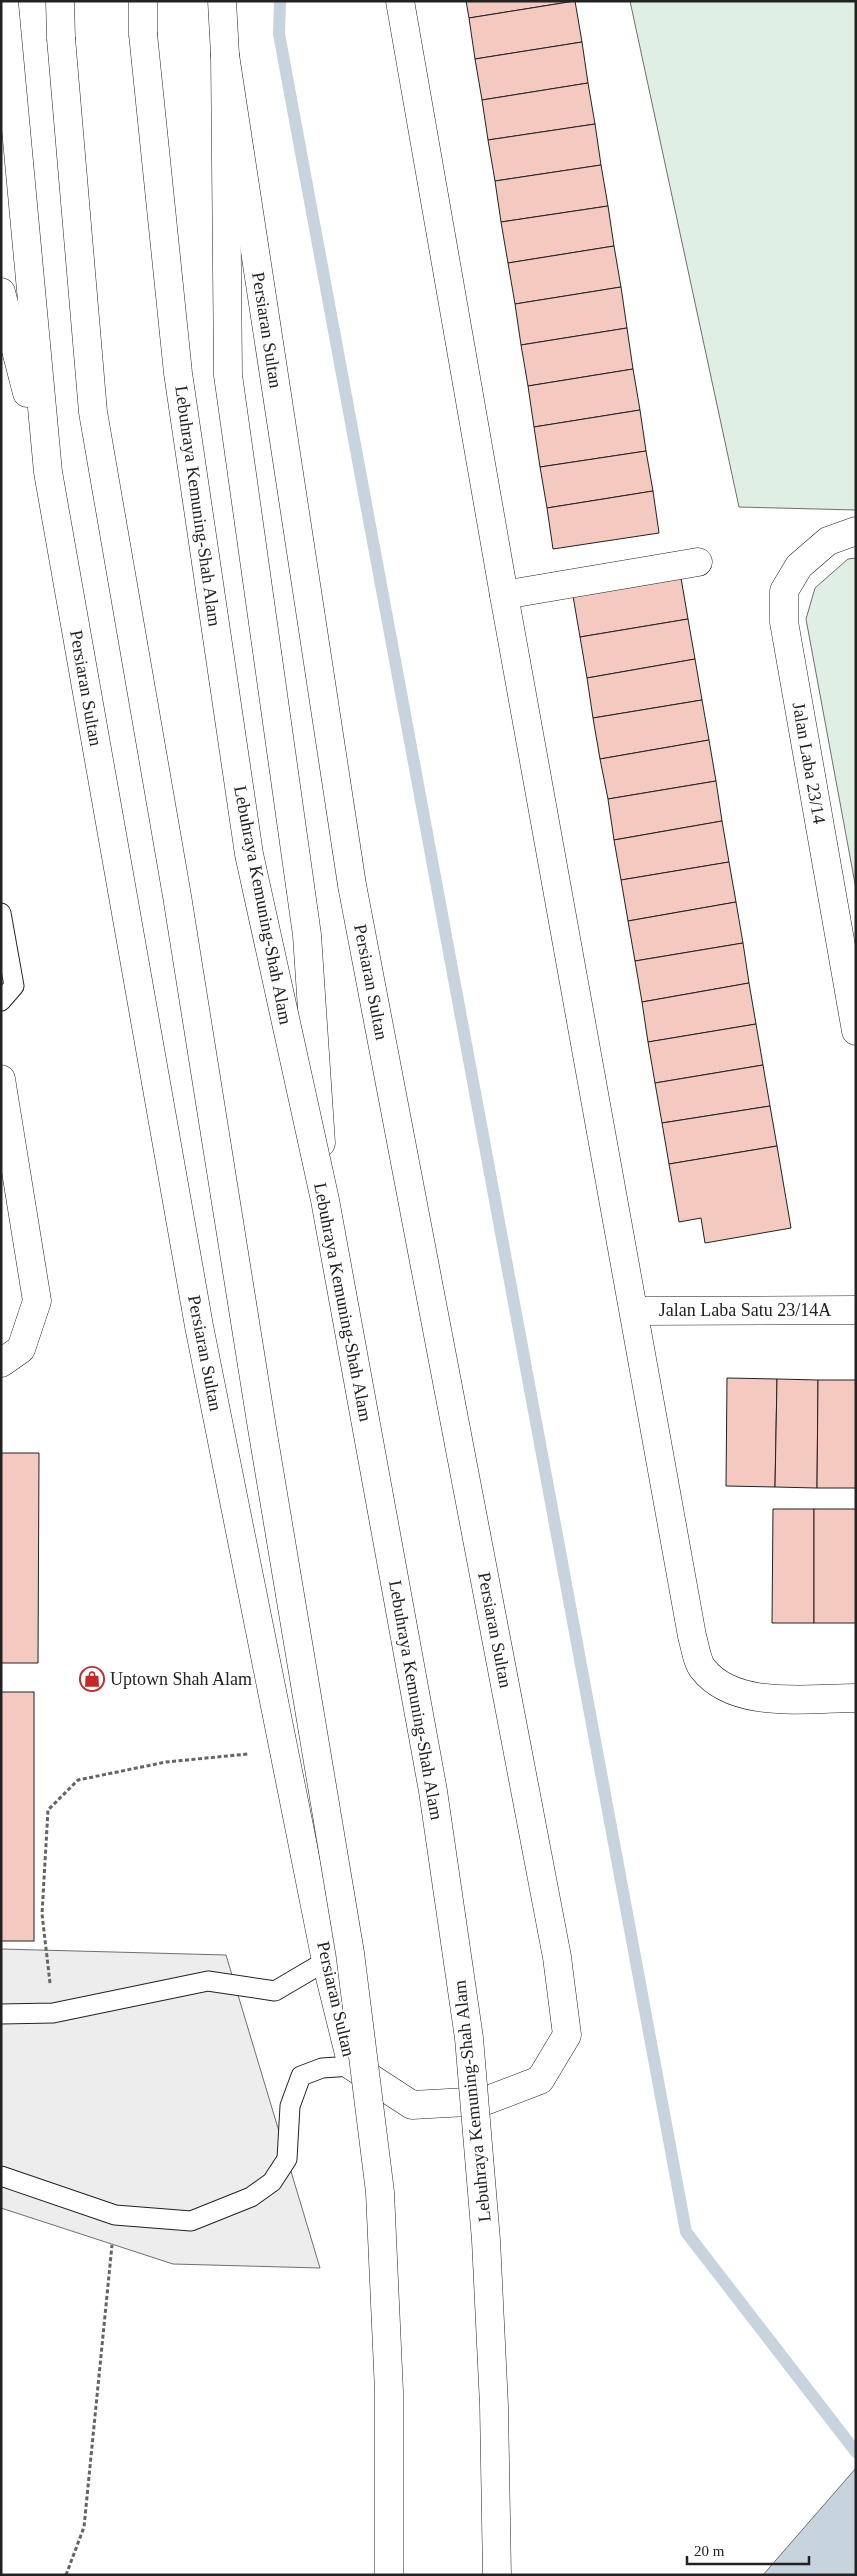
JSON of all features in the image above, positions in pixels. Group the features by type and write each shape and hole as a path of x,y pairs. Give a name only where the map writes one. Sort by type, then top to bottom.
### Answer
{"main road":[{"name":"Persiaran Sultan","path":"4,1 48,472 199,1326 326,1961 352,2066 412,2105 485,2101 540,2080 567,2034 557,1957 352,885 225,55 222,1"},
{"path":"60,1 61,38 93,412 179,906 352,1972 380,2192 389,2392 390,2575"},
{"name":"Lebuhraya Kemuning-Shah Alam","path":"143,1 143,34 178,372 249,854 325,1200 433,1792 468,2038 486,2240 494,2406 497,2575"},
{"path":"400,1 504,595 692,1636 701,1668 722,1688 750,1698 856,1698"},
{"path":"225,55 228,374 307,935 325,1200"},
{"path":"1,292 48,472"},
{"name":"Jalan Laba 23/14","path":"856,531 828,541 799,566 784,590 784,622 856,1031"},
{"path":"504,595 698,562"},
{"path":"1,1079 37,1301 21,1349 1,1362"},
{"name":"Jalan Laba Satu 23/14A","path":"634,1311 856,1310"}],"lane":[{"path":"1,913 14,986 1,1001"},
{"path":"1,2014 53,2013 208,1981 275,1991 326,1961"},
{"path":"1,2176 115,2215 191,2221 251,2196 272,2182 287,2159 290,2106 301,2076 322,2068 352,2066"}],"path":[{"path":"53,2013 42,1914 48,1810 78,1780 166,1762 284,1751"},
{"path":"66,2575 84,2527 115,2215"}],"green space":[{"path":"630,1 856,1 856,510 739,507"},
{"path":"856,558 856,889 806,619 815,588 848,559"}],"shaded area":[{"path":"1,1949 226,1955 320,2268 173,2264 1,2208"},
{"path":"856,2468 856,2575 763,2575"}],"building":[{"path":"466,1 575,1 469,18"},
{"path":"575,1 582,42 475,59 469,18"},
{"path":"582,42 588,83 482,100 475,59"},
{"path":"588,83 595,124 488,140 482,100"},
{"path":"595,124 601,165 495,181 488,140"},
{"path":"601,165 608,206 501,222 495,181"},
{"path":"608,206 614,246 508,263 501,222"},
{"path":"614,246 621,287 515,304 508,263"},
{"path":"621,287 627,328 521,345 515,304"},
{"path":"627,328 633,369 528,386 521,345"},
{"path":"633,369 640,410 534,427 528,386"},
{"path":"640,410 646,451 540,467 534,427"},
{"path":"646,451 653,491 547,508 540,467"},
{"path":"653,491 659,533 553,549 547,508"},
{"path":"681,578 688,619 580,637 573,596"},
{"path":"688,619 695,659 587,678 580,637"},
{"path":"695,659 702,700 593,718 587,678"},
{"path":"702,700 709,740 600,759 593,718"},
{"path":"709,740 716,781 608,799 600,759"},
{"path":"716,781 722,821 614,840 608,799"},
{"path":"722,821 729,862 621,880 614,840"},
{"path":"729,862 736,902 628,921 621,880"},
{"path":"736,902 743,943 635,961 628,921"},
{"path":"743,943 749,983 642,1002 635,961"},
{"path":"749,983 756,1024 648,1042 642,1002"},
{"path":"756,1024 763,1065 655,1083 648,1042"},
{"path":"763,1065 770,1106 662,1123 655,1083"},
{"path":"770,1106 777,1146 669,1164 662,1123"},
{"path":"777,1146 791,1228 705,1243 701,1218 679,1222 669,1164"},
{"path":"727,1378 777,1379 775,1487 726,1486"},
{"path":"777,1379 818,1380 817,1488 775,1487"},
{"path":"818,1380 856,1380 856,1488 817,1488"},
{"path":"1,1453 39,1453 38,1663 1,1663"},
{"path":"773,1509 814,1509 814,1623 772,1623"},
{"path":"814,1509 856,1509 856,1623 814,1623"},
{"path":"1,1692 34,1692 34,1941 1,1941"}],"waterway":[{"path":"280,1 279,34 686,2232 856,2452"}],"place":[{"name":"Uptown Shah Alam","path":"92,1679"}]}
